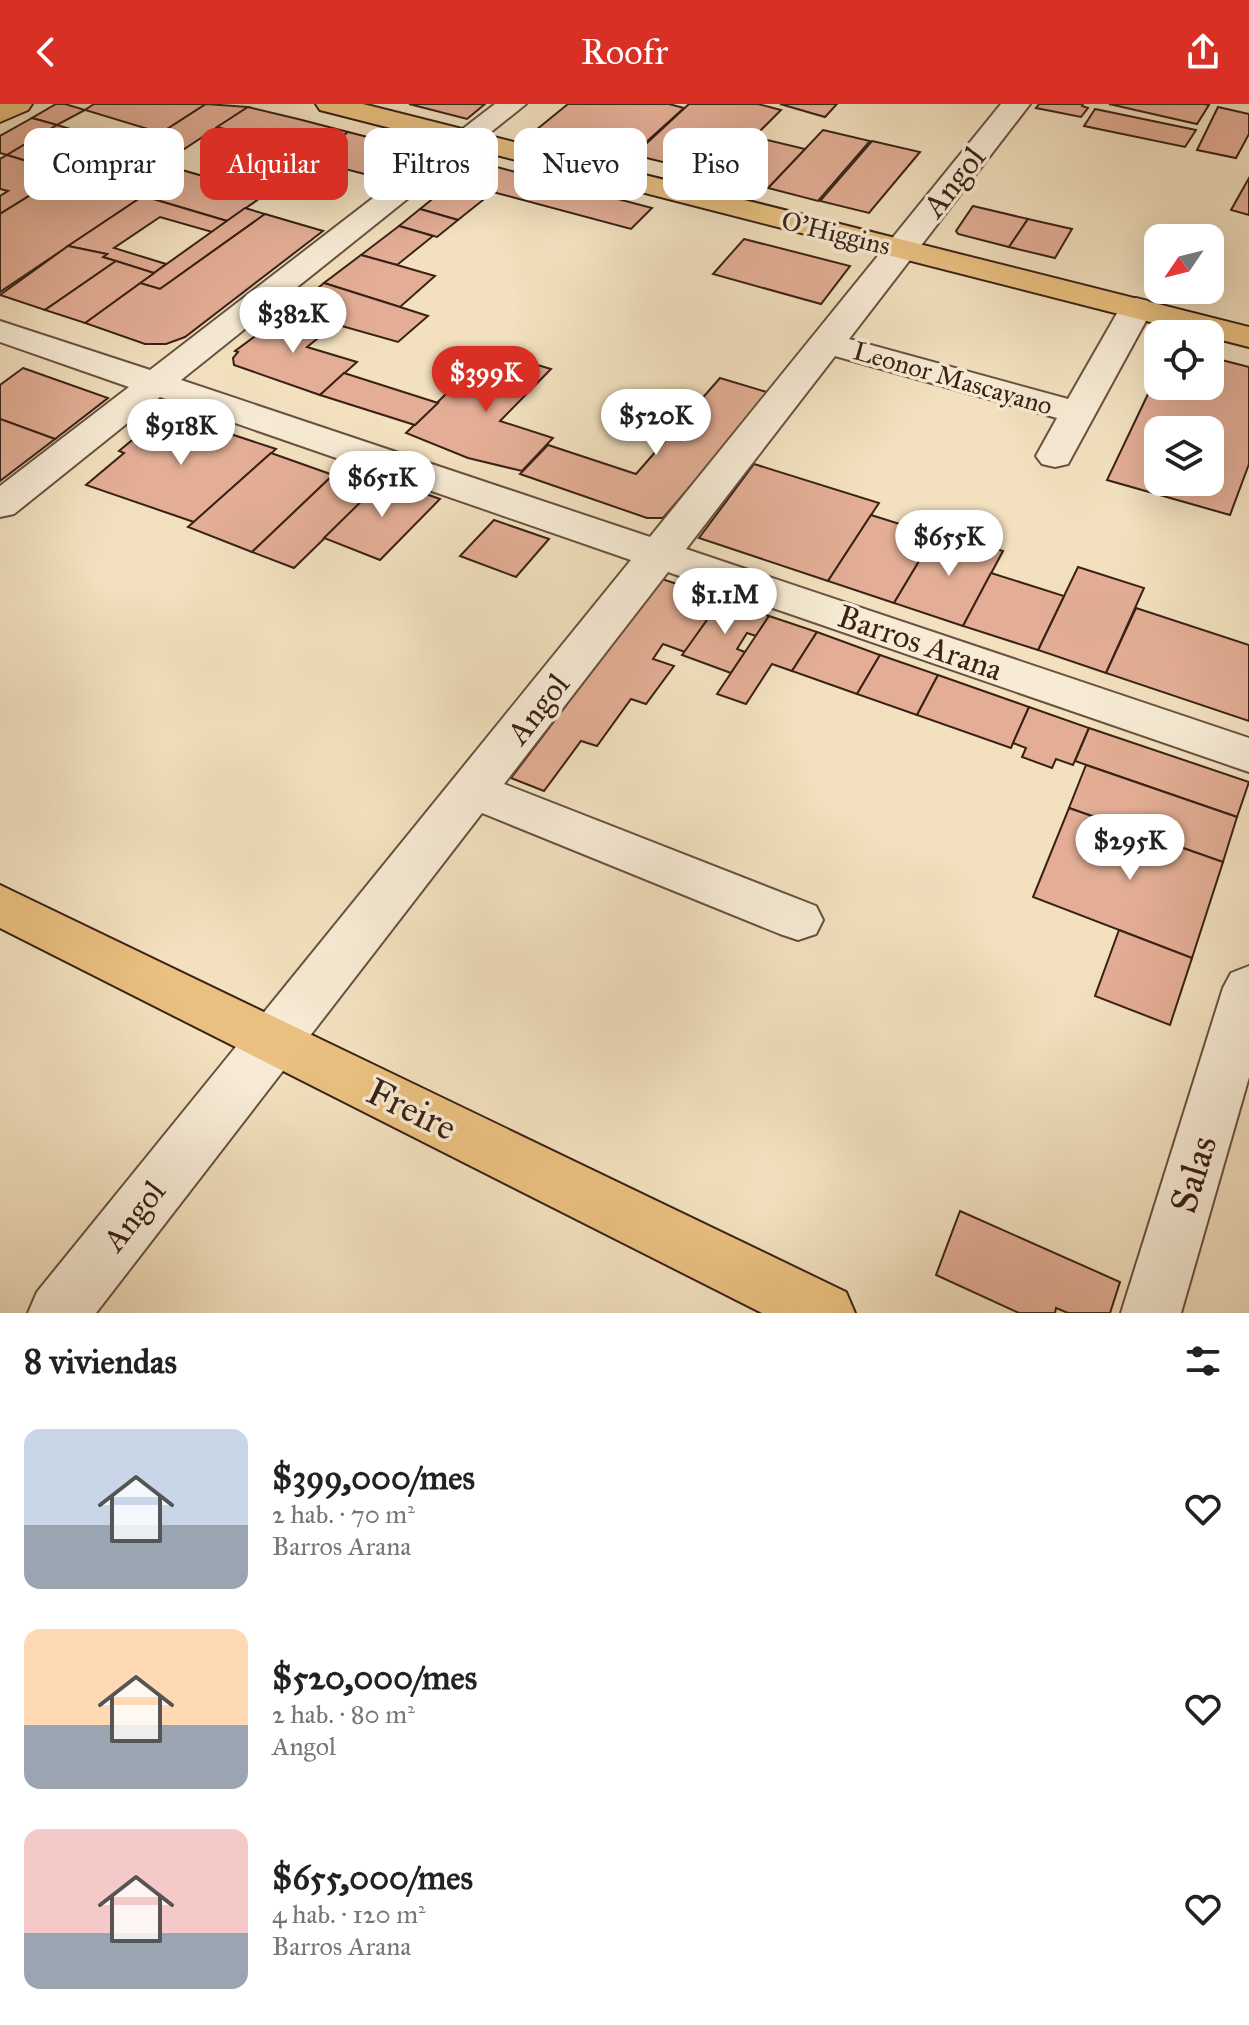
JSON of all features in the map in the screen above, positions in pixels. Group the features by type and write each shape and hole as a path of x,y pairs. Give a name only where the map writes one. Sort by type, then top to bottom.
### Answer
{"main road":[{"path":"0,114 18,104"},
{"name":"O'Higgins","path":"330,104 424,128"},
{"name":"O'Higgins","path":"498,147 1249,337"},
{"name":"Freire","path":"0,905 825,1313"}],"street":[{"path":"481,128 512,104"},
{"name":"Angol","path":"58,1313 1016,104"},
{"path":"0,505 389,200"},
{"path":"1055,456 1136,308"},
{"name":"Barros Arana","path":"0,331 1249,755"},
{"name":"Leonor Mascayano","path":"827,343 1078,413"},
{"path":"473,791 798,920"},
{"name":"Salas","path":"1151,1313 1249,988"}],"building":[{"path":"56,104 85,110 57,125 32,118"},
{"path":"94,104 206,104 169,128 144,128 85,110"},
{"path":"206,104 248,107 216,128 200,128 200,139 184,149 184,128 169,128"},
{"path":"409,104 485,104 467,119"},
{"path":"568,104 669,104 684,108 647,141 647,128 538,128"},
{"path":"689,104 758,104 781,110 763,128 663,128"},
{"path":"780,104 837,104 825,117"},
{"path":"1039,104 1083,104 1088,108 1081,117 1036,108"},
{"path":"1109,104 1204,104 1209,105 1197,124"},
{"path":"248,107 332,128 221,128 217,127"},
{"path":"1218,107 1249,114 1249,134 1236,158 1197,150"},
{"path":"1095,109 1196,130 1185,147 1084,126"},
{"path":"32,118 57,125 52,128 24,128 24,145 7,155 0,153 0,136"},
{"path":"663,128 663,162 647,158 647,143"},
{"path":"823,130 870,141 818,201 768,188"},
{"path":"348,132 364,136 364,174 348,170"},
{"path":"768,140 805,149 768,188"},
{"path":"872,141 920,152 869,213 820,201"},
{"path":"24,145 24,160 7,155"},
{"path":"7,155 24,160 24,199 0,214 0,196 8,191 0,189 0,159"},
{"path":"498,167 514,172 514,198 498,193"},
{"path":"184,171 200,175 200,200 257,200 227,221 156,200 184,200"},
{"path":"1249,178 1249,215 1231,210"},
{"path":"24,199 137,200 0,292 0,214"},
{"path":"137,200 156,200 227,221 212,232 160,217 114,248 166,264 154,273 103,257 107,254 68,246"},
{"path":"431,200 483,200 458,220 420,209"},
{"path":"523,200 622,200 652,208 631,229"},
{"path":"973,206 1028,219 1009,247 958,234 956,231"},
{"path":"245,208 265,214 160,289 140,283"},
{"path":"420,209 458,220 437,237 399,226"},
{"path":"265,214 323,231 185,337 166,344 145,344 85,323 140,283 160,289"},
{"path":"1028,219 1072,229 1055,258 1009,247"},
{"path":"399,226 433,236 397,265 361,255"},
{"path":"744,239 850,266 821,304 713,274"},
{"path":"68,246 107,254 103,257 116,261 45,310 0,295"},
{"path":"361,255 435,276 400,307 324,283"},
{"path":"116,261 154,273 85,323 45,310"},
{"path":"324,283 428,316 398,342 289,311"},
{"path":"289,311 333,326 307,347 357,362 320,395 234,365 233,358 238,352 235,351"},
{"path":"490,351 551,369 500,421 553,438 522,471 468,458 406,433"},
{"path":"1224,361 1249,367 1249,464 1230,515 1163,496 1224,496 1224,416 1144,416 1144,491 1107,480 1145,400 1224,400"},
{"path":"23,368 108,398 55,439 0,419 0,385"},
{"path":"344,373 438,403 415,425 320,395"},
{"path":"720,378 770,393 663,518 647,518 520,474 548,445 636,474"},
{"path":"168,417 182,418 276,449 194,522 86,485 124,453 119,451 154,422"},
{"path":"0,419 55,439 0,481"},
{"path":"271,453 333,475 252,552 188,527"},
{"path":"754,464 879,503 828,581 699,538"},
{"path":"333,475 374,490 294,568 252,552"},
{"path":"384,479 440,499 380,560 324,538"},
{"path":"871,515 935,535 894,603 828,581"},
{"path":"494,520 549,539 516,577 460,556"},
{"path":"937,531 1003,551 963,626 894,603"},
{"path":"1078,567 1144,588 1106,673 1038,650"},
{"path":"991,573 1064,596 1038,650 963,626"},
{"path":"662,579 722,599 685,652 663,644 653,659 674,666 646,704 631,699 597,746 581,741 544,791 511,778"},
{"path":"722,599 769,616 756,636 747,633 737,649 745,652 731,673 682,655"},
{"path":"1136,608 1249,645 1249,721 1106,673"},
{"path":"769,616 817,632 792,671 772,664 746,704 717,694"},
{"path":"817,632 880,655 857,694 792,671"},
{"path":"880,655 938,675 917,715 857,694"},
{"path":"938,675 1029,707 1011,748 917,715"},
{"path":"1029,707 1089,728 1073,765 1056,759 1052,768 1022,757 1026,748 1013,743"},
{"path":"1089,728 1249,782 1237,817 1075,761"},
{"path":"1086,765 1237,817 1223,862 1069,808"},
{"path":"1069,808 1223,862 1192,958 1033,897"},
{"path":"1119,930 1192,958 1170,1025 1095,996"},
{"path":"960,1211 1120,1282 1110,1313 1068,1313 1056,1308 1055,1313 1019,1313 936,1275"}]}
